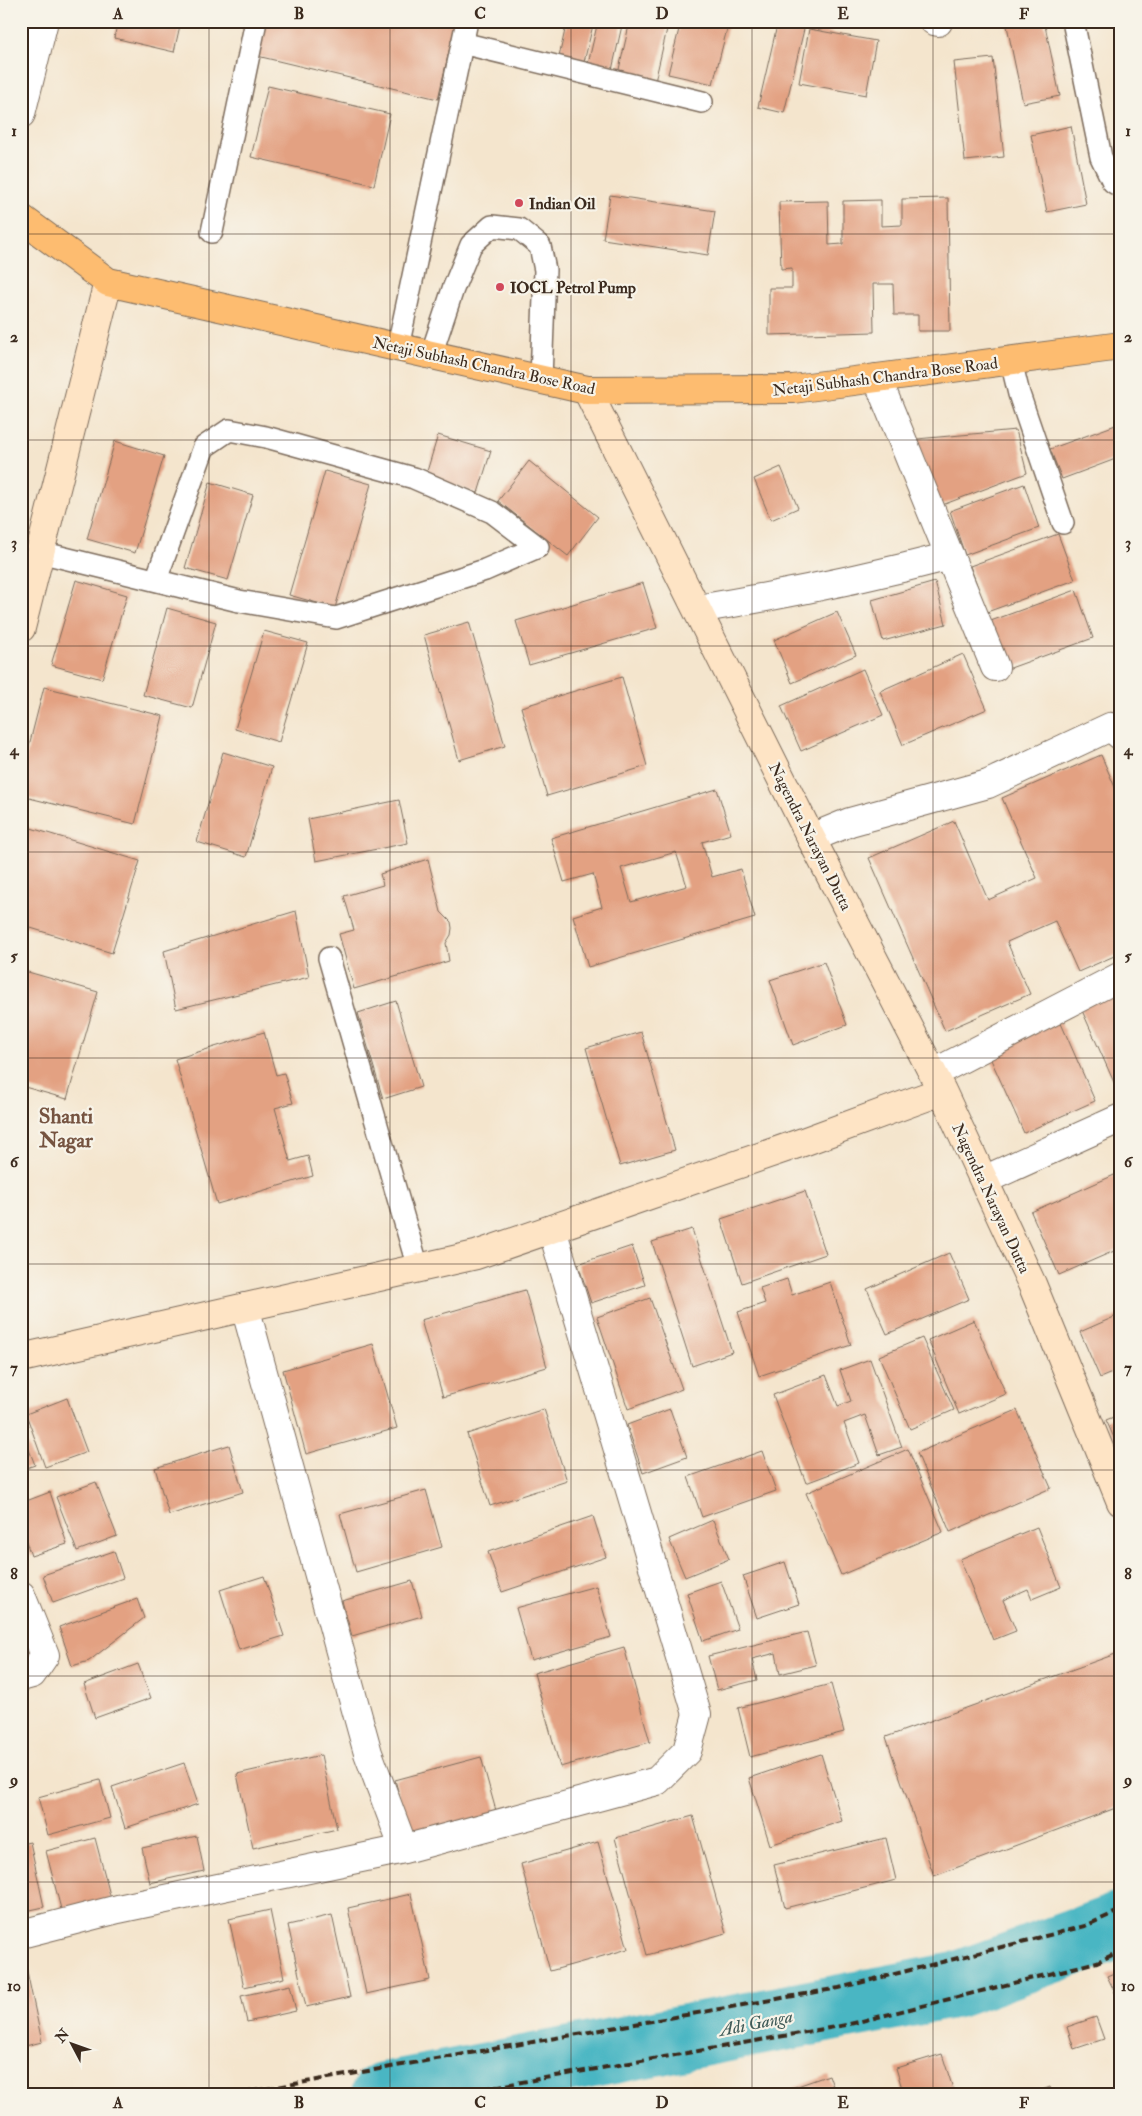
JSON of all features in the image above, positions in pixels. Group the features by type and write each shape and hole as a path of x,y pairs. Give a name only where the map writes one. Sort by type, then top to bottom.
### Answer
{"main road":[{"name":"Netaji Subhash Chandra Bose Road","path":"21,218 108,282 587,390 793,390 1121,346"}],"street":[{"path":"21,114 44,21"},
{"path":"934,21 938,22"},
{"path":"21,628 108,282"},
{"path":"877,378 995,667"},
{"name":"Nagendra Narayan Dutta","path":"587,390 811,838 938,1082 1032,1284 1121,1502"},
{"path":"698,609 864,579 950,556"},
{"path":"811,838 850,822 988,784 1110,727 1121,736"},
{"path":"21,1358 476,1255 803,1142 938,1082 1121,976"},
{"path":"984,1180 1121,1118"},
{"path":"21,1934 118,1909 404,1849 657,1781 687,1751 697,1714 552,1229"},
{"path":"245,1307 368,1753 404,1849"},
{"path":"21,1595 45,1655 32,1674 21,1677"}],"lane":[{"path":"212,232 256,21"},
{"path":"398,347 467,21"},
{"path":"1073,21 1101,157 1113,182 1121,187"},
{"path":"462,43 702,102"},
{"path":"431,355 453,289 471,245 492,226 519,229 540,246 545,270 541,380"},
{"path":"1011,361 1019,394 1063,524"},
{"path":"40,552 239,601 336,618 485,570 538,547 492,512 414,478 266,437 229,430 204,447 156,580"},
{"path":"329,958 418,1268"}],"building":[{"path":"118,21 181,21 174,52 114,38"},
{"path":"261,21 456,21 438,99 253,55"},
{"path":"567,21 594,21 584,62 559,57"},
{"path":"598,21 623,21 612,70 588,64"},
{"path":"630,21 667,29 654,86 617,78"},
{"path":"681,21 729,21 713,84 668,74"},
{"path":"778,21 806,21 784,113 758,107"},
{"path":"1006,21 1044,21 1060,96 1023,103"},
{"path":"809,29 876,41 866,95 799,83"},
{"path":"993,58 1004,157 965,161 954,62"},
{"path":"268,86 390,114 374,185 251,157"},
{"path":"1071,126 1086,204 1047,212 1031,135"},
{"path":"610,195 715,211 708,255 603,239"},
{"path":"948,198 950,331 918,331 918,315 894,315 893,284 873,284 874,332 769,335 769,288 792,288 792,268 781,269 779,202 828,201 829,245 843,244 843,201 881,200 881,226 902,225 902,199"},
{"path":"1121,423 1121,457 1062,479 1050,449"},
{"path":"1016,430 1027,473 937,507 917,439"},
{"path":"438,435 491,451 478,493 425,478"},
{"path":"115,441 164,456 135,553 87,539"},
{"path":"529,461 598,517 568,556 498,501"},
{"path":"781,467 798,508 771,520 754,479"},
{"path":"325,471 371,484 335,608 289,595"},
{"path":"210,482 253,495 228,580 185,568"},
{"path":"1024,484 1039,528 965,555 950,511"},
{"path":"1058,534 1075,580 987,612 970,566"},
{"path":"76,580 127,595 102,679 51,665"},
{"path":"935,582 946,624 883,641 872,600"},
{"path":"643,583 657,628 529,665 516,621"},
{"path":"1076,590 1093,638 1005,670 988,622"},
{"path":"167,608 216,622 192,708 143,695"},
{"path":"837,612 856,655 792,683 774,640"},
{"path":"469,622 505,746 459,760 424,635"},
{"path":"264,631 308,643 279,742 235,729"},
{"path":"963,654 987,709 903,745 880,691"},
{"path":"863,669 883,715 801,751 781,706"},
{"path":"622,677 647,766 547,796 521,707"},
{"path":"44,687 163,716 135,824 21,796 21,777"},
{"path":"223,752 272,767 246,857 197,842"},
{"path":"1101,755 1121,801 1121,953 1078,972 1055,921 1007,942 1030,994 945,1031 869,858 954,821 988,900 1037,878 1002,798"},
{"path":"717,789 731,834 702,842 712,877 741,869 755,918 588,967 573,916 602,907 593,874 564,882 551,838","holes":["676,852 687,886 631,902 621,868"]},
{"path":"399,800 408,843 316,861 308,819"},
{"path":"21,825 140,861 112,953 21,925"},
{"path":"428,859 441,912 451,922 451,935 446,943 449,961 354,989 339,934 354,930 344,896 383,885 380,874"},
{"path":"296,911 309,977 176,1009 164,951"},
{"path":"824,962 847,1025 793,1045 770,980"},
{"path":"21,970 98,992 67,1099 21,1086"},
{"path":"1121,988 1121,1098 1080,1006"},
{"path":"396,1001 421,1087 383,1099 358,1013"},
{"path":"1060,1021 1095,1101 1024,1133 988,1053"},
{"path":"264,1032 276,1075 284,1073 293,1103 275,1108 290,1161 308,1156 313,1176 217,1204 175,1059"},
{"path":"641,1032 675,1150 620,1166 586,1048"},
{"path":"1121,1172 1121,1248 1059,1275 1031,1212"},
{"path":"805,1191 826,1254 742,1283 721,1219"},
{"path":"692,1229 732,1352 692,1366 652,1242"},
{"path":"632,1246 645,1285 591,1303 578,1264"},
{"path":"949,1253 969,1299 887,1334 867,1289"},
{"path":"787,1279 792,1295 830,1282 851,1345 759,1376 738,1312 765,1303 760,1288"},
{"path":"525,1290 547,1367 443,1397 421,1320"},
{"path":"650,1298 682,1389 628,1409 597,1317"},
{"path":"1121,1314 1121,1369 1100,1378 1080,1332"},
{"path":"974,1320 1006,1394 959,1414 928,1340"},
{"path":"922,1338 954,1410 910,1429 879,1356"},
{"path":"373,1344 397,1428 306,1454 283,1370"},
{"path":"870,1359 902,1447 879,1455 865,1415 844,1423 859,1463 806,1483 773,1395 826,1375 838,1406 851,1401 840,1370"},
{"path":"67,1398 87,1452 45,1467 26,1414"},
{"path":"544,1409 567,1481 490,1506 467,1434"},
{"path":"670,1409 687,1457 643,1473 627,1425"},
{"path":"1017,1410 1051,1488 950,1532 917,1453"},
{"path":"1121,1414 1121,1453 1106,1420"},
{"path":"21,1429 35,1465 21,1470"},
{"path":"229,1445 243,1492 169,1515 155,1468"},
{"path":"908,1449 943,1532 841,1575 806,1493"},
{"path":"762,1451 776,1491 702,1517 688,1477"},
{"path":"96,1482 117,1536 77,1551 56,1497"},
{"path":"426,1490 442,1547 356,1572 340,1514"},
{"path":"50,1492 67,1544 31,1556 21,1526 21,1503"},
{"path":"593,1516 606,1557 502,1592 488,1552"},
{"path":"713,1520 729,1559 685,1577 669,1539"},
{"path":"1037,1527 1061,1587 1032,1599 1028,1589 1003,1600 1016,1631 993,1640 960,1559"},
{"path":"114,1551 123,1578 53,1603 43,1575"},
{"path":"785,1562 799,1604 757,1618 743,1576"},
{"path":"264,1576 284,1636 239,1650 220,1590"},
{"path":"412,1581 422,1616 352,1636 342,1601"},
{"path":"721,1581 738,1629 703,1641 687,1593"},
{"path":"596,1586 611,1637 531,1660 516,1608"},
{"path":"137,1599 144,1618 89,1661 72,1666 59,1627"},
{"path":"807,1632 816,1665 780,1674 776,1653 752,1659 757,1680 717,1690 708,1656"},
{"path":"624,1647 650,1742 560,1767 534,1673"},
{"path":"1121,1652 1121,1806 934,1876 886,1737"},
{"path":"138,1664 151,1698 95,1718 84,1684"},
{"path":"831,1684 844,1732 750,1757 738,1708"},
{"path":"821,1754 842,1821 770,1845 749,1778"},
{"path":"321,1755 337,1829 253,1848 237,1774"},
{"path":"481,1757 498,1818 412,1842 395,1780"},
{"path":"184,1763 198,1804 125,1828 112,1787"},
{"path":"100,1780 110,1818 48,1835 38,1797"},
{"path":"693,1816 726,1933 647,1955 615,1838"},
{"path":"197,1836 204,1871 150,1883 142,1848"},
{"path":"95,1838 111,1899 62,1913 46,1851"},
{"path":"886,1838 896,1880 785,1908 774,1865"},
{"path":"30,1842 44,1907 21,1912 21,1844"},
{"path":"598,1842 628,1949 550,1971 521,1864"},
{"path":"411,1894 430,1980 366,1994 348,1908"},
{"path":"270,1910 284,1978 244,1987 229,1919"},
{"path":"332,1915 350,1997 306,2007 288,1925"},
{"path":"25,1962 42,2042 21,2047 21,1963"},
{"path":"1121,1970 1121,2005 1107,1976"},
{"path":"290,1985 296,2011 247,2022 241,1996"},
{"path":"1096,2017 1104,2039 1074,2049 1067,2027"},
{"path":"942,2054 955,2095 904,2095 896,2068"},
{"path":"829,2075 836,2095 795,2095 792,2088"},
{"path":"1050,2087 1053,2095 1029,2095"}],"waterway":[{"name":"Adi Ganga","path":"384,2095 956,1985 1121,1925"}],"railway":[{"path":"232,2095 839,1988 1085,1926 1121,1910"},
{"path":"448,2095 846,2025 1097,1962 1121,1951"}],"place":[{"name":"Indian Oil","path":"519,203"},
{"name":"IOCL Petrol Pump","path":"500,287"}],"district":[{"name":"Shanti Nagar","path":"66,1128"}]}
